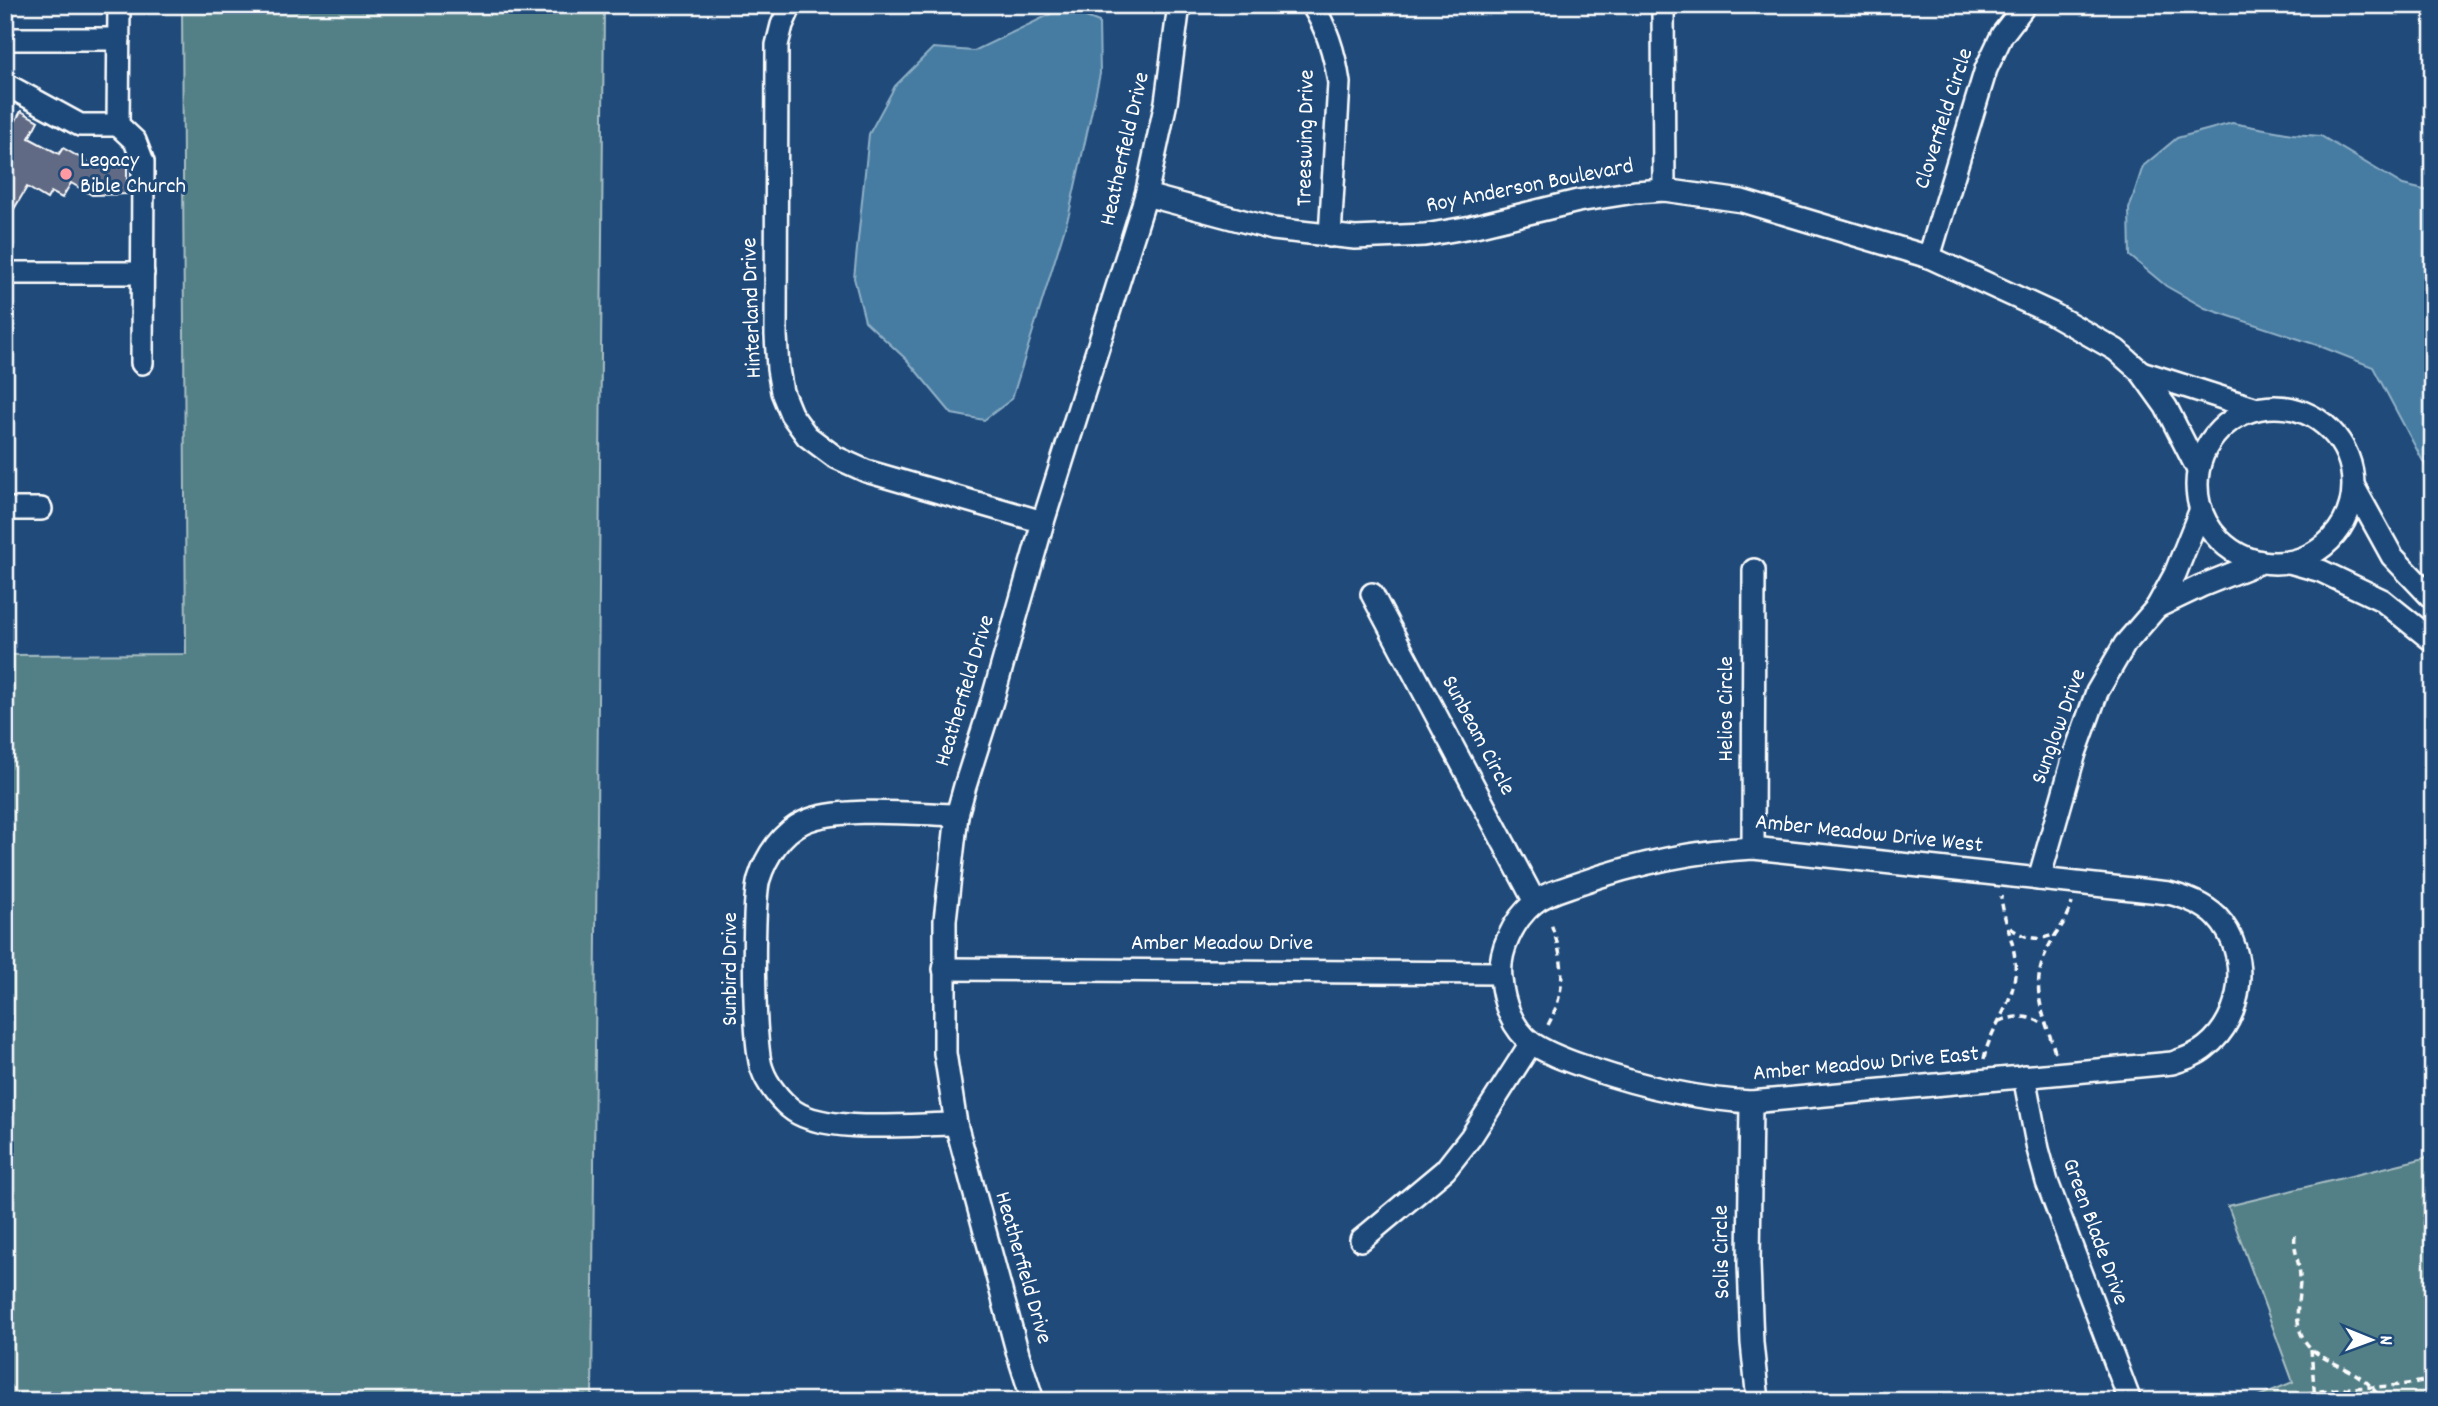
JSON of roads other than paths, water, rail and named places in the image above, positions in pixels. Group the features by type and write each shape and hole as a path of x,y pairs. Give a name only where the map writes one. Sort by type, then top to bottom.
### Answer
{"street":[{"path":"118,125 119,5"},
{"name":"Hinterland Drive","path":"791,5 777,45 776,205 778,369 782,392 792,414 807,436 835,457 866,471 1043,522"},
{"name":"Heatherfield Drive","path":"1033,1401 956,1124 946,1053 945,920 957,815 1043,522 1146,195 1166,102 1179,5"},
{"name":"Treeswing Drive","path":"1312,5 1328,37 1339,83 1330,236"},
{"path":"1662,5 1664,190"},
{"name":"Cloverfield Circle","path":"1929,257 1986,69 2002,35 2025,5"},
{"path":"5,39 119,39"},
{"path":"5,84 80,125 118,125 135,141 144,162 142,363"},
{"name":"Roy Anderson Boulevard","path":"1146,195 1273,229 1355,238 1414,236 1471,227 1604,196 1664,190 1742,201 1929,257 2051,313 2116,349 2141,372 2166,407 2197,468"},
{"path":"5,273 143,273"},
{"name":"Roy Anderson Boulevard","path":"2141,372 2254,408"},
{"path":"2433,599 2392,556 2354,487 2350,463 2342,446 2331,430 2313,416 2285,406 2254,408 2232,418 2206,446 2197,468 2196,486 2201,509 2211,531 2221,543 2235,553 2261,562 2289,562 2321,571 2382,600 2433,641"},
{"path":"2289,562 2323,548 2333,538 2344,524 2354,487"},
{"path":"5,509 41,509"},
{"name":"Sunglow Drive","path":"2039,879 2075,753 2097,692 2125,644 2157,607 2175,574 2201,509"},
{"name":"Sunglow Drive","path":"2157,607 2261,562"},
{"name":"Helios Circle","path":"1754,570 1754,848"},
{"name":"Sunbeam Circle","path":"1372,594 1535,902"},
{"name":"Sunbird Drive","path":"956,1124 837,1125 814,1121 793,1110 778,1096 762,1071 757,1046 756,912 758,881 767,860 786,833 803,822 840,813 957,815"},
{"name":"Amber Meadow Drive West","path":"1500,973 1508,938 1525,912 1548,895 1658,861 1700,852 1754,848 2169,893 2190,898 2217,917 2226,930 2236,956 2239,975"},
{"name":"Amber Meadow Drive","path":"944,969 1500,973"},
{"name":"Amber Meadow Drive East","path":"1500,973 1507,1009 1517,1028 1531,1043 1579,1065 1665,1091 1694,1097 1751,1102 2172,1063 2206,1048 2227,1024 2234,1011 2239,975"},
{"path":"1362,1240 1445,1170 1489,1111 1531,1043"},
{"name":"Green Blade Drive","path":"2024,1076 2047,1182 2130,1401"},
{"name":"Solis Circle","path":"1751,1102 1749,1264 1752,1343 1758,1401"}],"water":[{"path":"1063,8 1099,22 1100,74 1069,214 1012,399 984,420 952,414 907,360 865,321 854,278 869,134 895,86 933,48 974,51"},
{"path":"2232,123 2292,134 2321,136 2403,185 2433,192 2433,480 2373,367 2317,345 2205,308 2166,286 2130,256 2129,209 2143,166 2177,138"}],"place":[{"name":"Legacy Bible Church","path":"66,174"}]}
